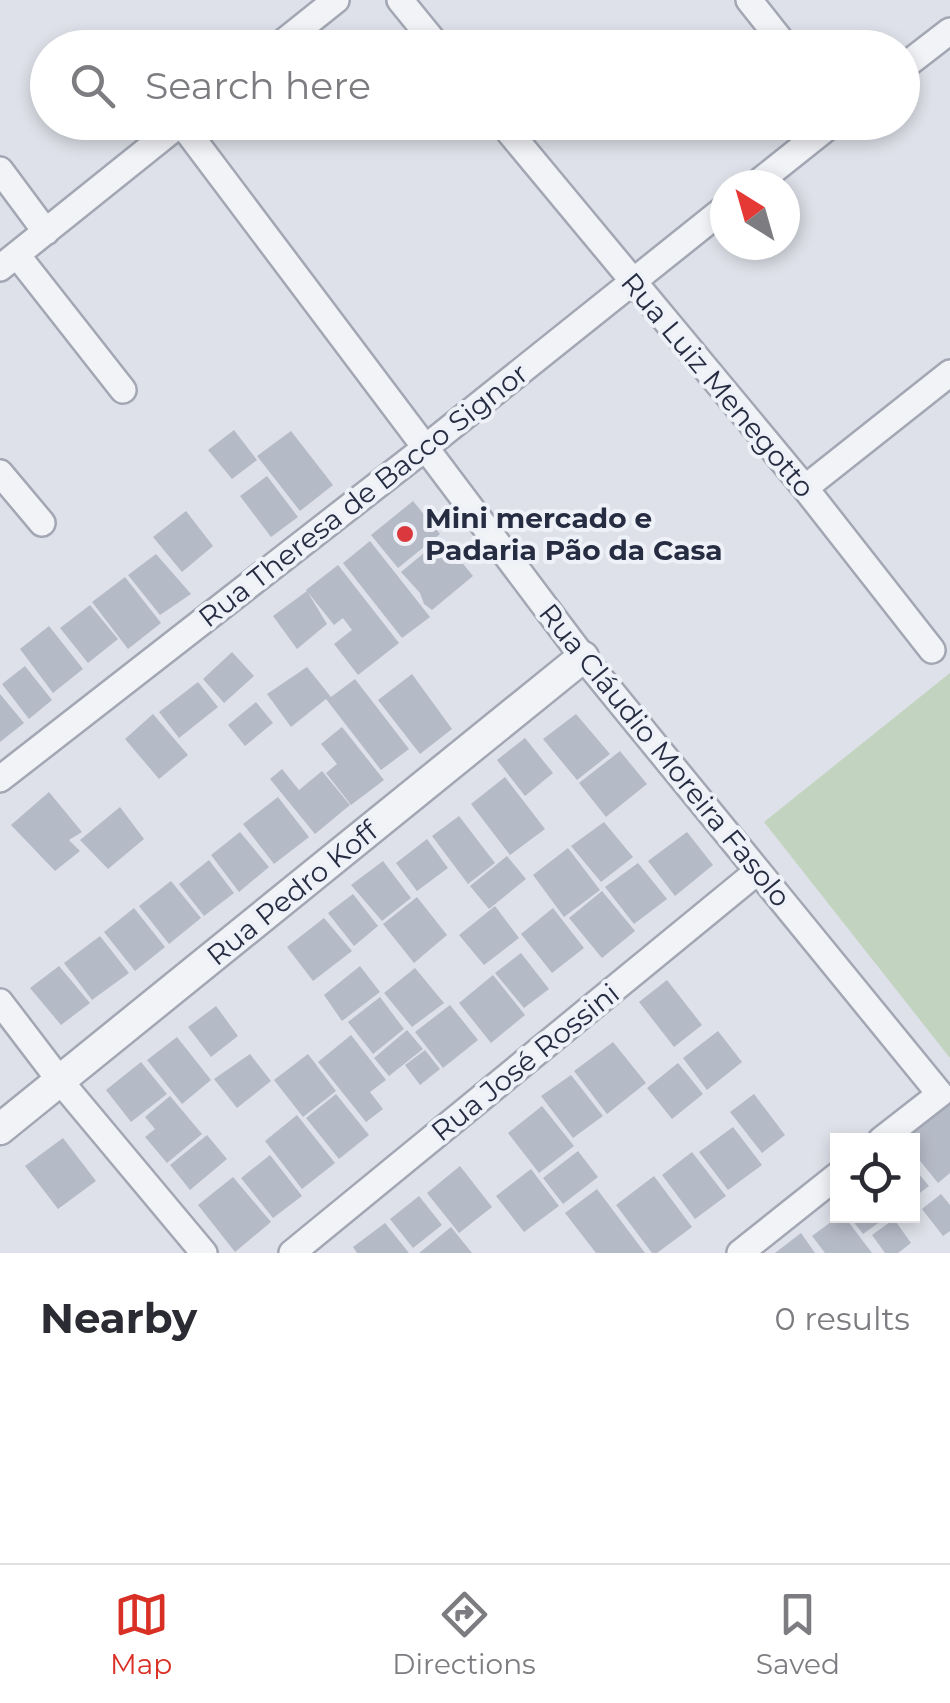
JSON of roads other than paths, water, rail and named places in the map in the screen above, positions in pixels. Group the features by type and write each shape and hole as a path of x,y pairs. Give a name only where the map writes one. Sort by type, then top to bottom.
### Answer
{"street":[{"path":"298,30 336,0"},
{"path":"400,0 424,30"},
{"path":"749,0 773,30"},
{"path":"920,54 950,31"},
{"path":"123,390 8,261 161,140"},
{"name":"Rua Cláudio Moreira Fasolo","path":"195,140 582,657 940,1094 890,1133"},
{"name":"Rua Luiz Menegotto","path":"515,140 805,488 932,650"},
{"path":"774,170 811,140"},
{"path":"0,170 46,232"},
{"name":"Rua Theresa de Bacco Signor","path":"0,779 426,448 710,220"},
{"path":"805,488 950,373"},
{"path":"0,473 42,523"},
{"name":"Rua Pedro Koff","path":"0,1129 582,657"},
{"name":"Rua José Rossini","path":"292,1253 758,871"},
{"path":"0,1002 60,1082 204,1253"},
{"path":"740,1253 830,1181"}],"place":[{"name":"Mini mercado e Padaria Pão da Casa","path":"405,534"}]}
